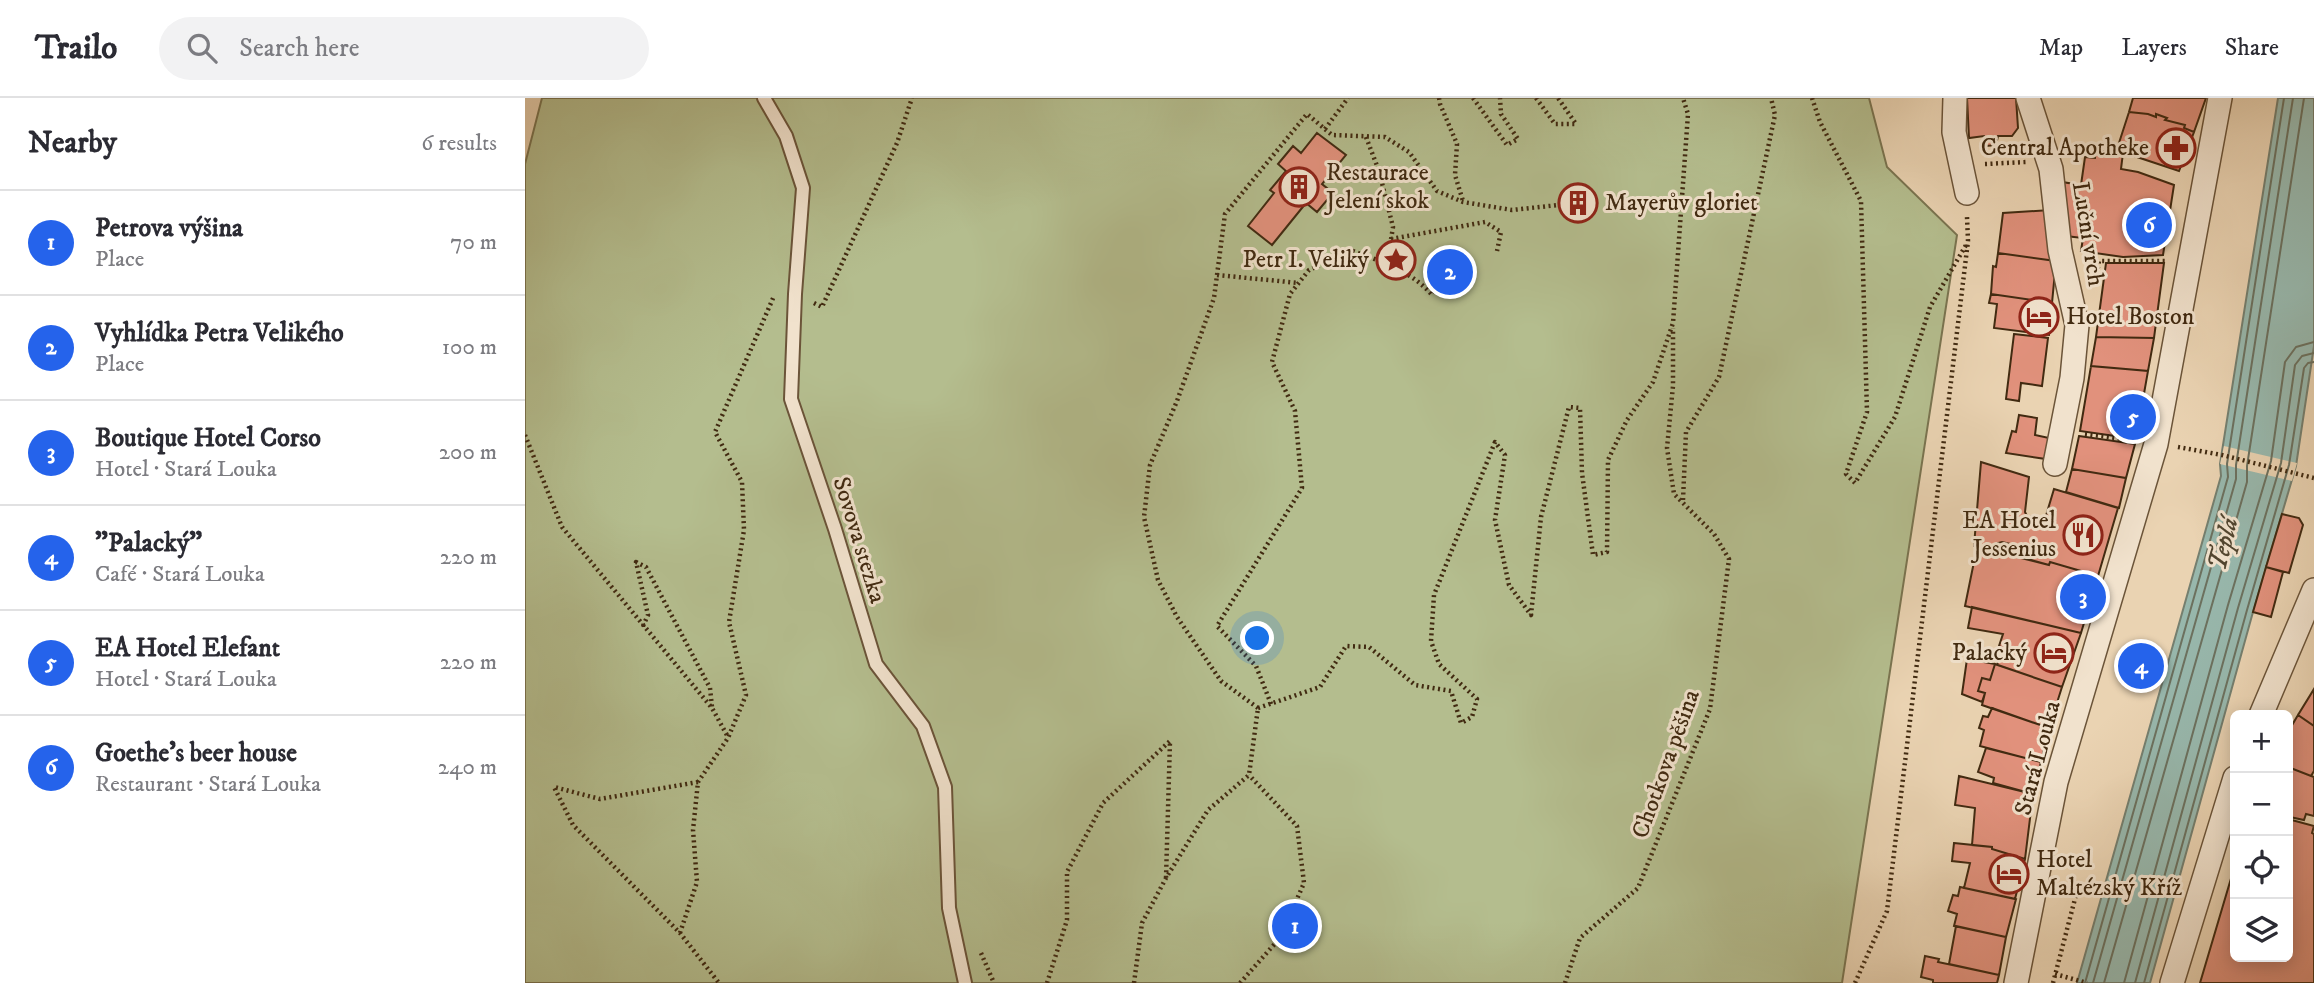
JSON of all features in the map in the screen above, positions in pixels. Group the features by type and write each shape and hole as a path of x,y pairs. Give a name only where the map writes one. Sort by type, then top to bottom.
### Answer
{"street":[{"path":"1955,98 1955,132 1967,193"},
{"name":"Luční vrch","path":"2028,98 2052,169 2060,250 2077,325 2072,378 2055,464"},
{"name":"Stará Louka","path":"2016,983 2056,782 2156,444 2220,98"},
{"path":"2263,710 2314,590"},
{"path":"2172,983 2230,794"}],"lane":[{"name":"Sovova stezka","path":"764,98 786,136 803,188 791,399 835,529 876,664 923,726 945,787 949,908 965,983"}],"path":[{"path":"1325,129 1348,98"},
{"path":"1439,98 1457,144 1455,174 1463,202"},
{"path":"1473,98 1507,145 1518,139 1501,114 1500,98"},
{"path":"1536,98 1555,124 1576,124 1558,98"},
{"path":"1682,501 1674,494 1667,447 1673,386 1673,324 1688,114 1683,98"},
{"path":"1682,501 1686,432 1719,377 1775,115 1771,98"},
{"path":"1812,98 1820,122 1861,201 1867,412 1846,474 1854,483 1895,417 1930,307 1968,241 1887,911 1855,983"},
{"path":"1258,708 1221,681 1177,617 1158,580 1143,517 1150,465 1178,401 1214,298 1225,214 1307,114 1332,135 1384,138 1409,152 1437,191 1463,202 1512,210 1568,204"},
{"path":"1366,136 1379,171 1393,227 1387,264"},
{"path":"1979,164 2035,162"},
{"path":"1391,239 1485,222 1501,232 1497,251"},
{"path":"1271,704 1256,666 1217,626 1302,488 1295,411 1272,362 1290,294 1309,270 1353,250 1387,264 1424,285 1432,295 1439,280 1450,272"},
{"path":"2099,261 2164,260 2189,264"},
{"path":"1217,275 1299,283"},
{"path":"1258,708 1320,687 1346,646 1369,648 1415,685 1451,691 1461,723 1472,717 1477,699 1439,664 1431,641 1434,595 1495,442 1505,455 1495,520 1509,585 1531,615 1541,517 1569,407 1580,408 1582,473 1593,555 1607,552 1608,460 1627,420 1653,382 1673,324"},
{"path":"2062,430 2222,455 2314,478"},
{"path":"525,435 562,527 712,708 728,738"},
{"name":"Chotkova pěšina","path":"1565,983 1580,938 1638,888 1710,709 1729,559 1714,534 1682,501"},
{"path":"643,626 648,615 636,562 646,567 710,688 712,708"},
{"path":"1134,983 1142,923 1166,878 1207,810 1249,775 1258,708"},
{"path":"1047,983 1067,920 1067,872 1103,803 1170,741 1166,878"},
{"path":"680,933 697,882 693,830 698,782 719,752"},
{"path":"1240,983 1280,938 1304,883 1297,826 1249,775"},
{"path":"698,782 600,799 554,787 573,825 680,933 719,983"},
{"path":"2037,874 2076,895 2053,983"},
{"path":"2056,974 2087,983"}],"green space":[{"path":"542,98 1869,98 1887,167 1957,235 1842,983 525,983 525,164"}],"water":[{"name":"Teplá","path":"2278,98 2314,98 2314,346 2296,466 2150,983 2077,983 2221,476 2220,464"}],"pier":[{"path":"2224,446 2297,463 2292,481 2220,464"}],"building":[{"path":"1967,98 2016,98 2018,128 2012,136 1998,136 1996,145 1986,146 1984,136 1969,138"},
{"path":"2133,98 2206,98 2194,132 2184,128 2185,125 2165,120 2167,118 2156,114 2156,117 2129,112"},
{"path":"2129,112 2156,117 2156,114 2167,118 2165,120 2185,125 2184,128 2194,132 2179,171 2131,155 2118,146"},
{"name":"Restaurace Jelení skok","path":"1317,133 1346,155 1322,184 1333,193 1317,212 1306,203 1272,245 1248,226 1274,193 1270,190 1286,171 1278,164 1293,146 1301,153"},
{"path":"2096,150 2123,153 2121,169 2174,185 2169,217 2173,224 2167,229 2163,255 2123,257 2081,251 2083,238 2066,236 2062,182 2081,185 2085,157 2095,158"},
{"name":"Mayerův gloriet","path":"1579,193 1586,196 1589,203 1586,210 1579,213 1572,210 1569,203 1572,196"},
{"path":"2050,210 2056,261 1998,253 2003,213"},
{"path":"1998,253 2056,261 2052,303 1991,294 1993,266 1996,267"},
{"path":"2106,263 2164,263 2154,338 2096,337"},
{"path":"1991,294 2052,303 2049,335 1994,328 1997,304 1989,303"},
{"path":"2014,334 2048,338 2042,386 2021,383 2019,401 2006,399"},
{"path":"2096,337 2154,338 2148,371 2091,366"},
{"path":"2091,366 2148,371 2136,439 2080,431"},
{"path":"2019,415 2037,418 2035,435 2049,438 2046,459 2006,453 2012,431 2016,432"},
{"path":"2079,436 2135,444 2126,478 2072,469"},
{"path":"1981,462 2029,477 2025,512 2027,516 2045,519 2054,489 2118,508 2098,576 2017,556 2019,546 1998,543 1996,552 1974,546"},
{"path":"2072,469 2126,478 2119,508 2066,492"},
{"path":"2282,514 2299,518 2303,525 2289,573 2266,567"},
{"path":"1977,547 2049,565 2050,562 2098,576 2081,633 1965,606"},
{"path":"2266,567 2283,572 2271,617 2253,612"},
{"path":"1972,607 2081,633 2062,687 1997,665 2003,648 1999,646 2003,634 1968,628"},
{"path":"1967,659 1995,664 1990,680 1982,678 1978,691 1985,693 1982,702 1962,694"},
{"path":"1995,664 2062,687 2049,728 1982,705 1985,693 1978,691 1982,678 1990,680"},
{"path":"2314,689 2314,726 2298,715"},
{"path":"1992,708 2049,728 2041,762 1980,746 1984,730 1979,728 1983,716 1988,717"},
{"path":"2298,715 2314,726 2314,771 2311,776 2293,769 2293,724"},
{"path":"1986,748 2041,762 2033,794 1993,783 1994,778 1978,772"},
{"path":"2293,769 2314,777 2314,816 2306,814 2304,820 2293,818"},
{"path":"1959,776 2033,794 2025,859 1992,847 1972,845 1975,808 1955,805"},
{"path":"2293,820 2314,826 2314,983 2200,983 2230,882 2230,962 2293,962"},
{"path":"1954,843 1992,847 2025,859 2015,899 1964,888 1970,863 1952,861"},
{"path":"1960,887 2016,899 2006,937 1954,926 1957,914 1948,911 1953,895 1958,896"},
{"path":"1956,926 2006,937 1999,975 1949,964"},
{"path":"1925,956 1939,959 1938,962 1999,975 1997,983 1933,983 1933,980 1921,977"}],"place":[{"name":"Central Apotheke","path":"2176,148"},
{"name":"Restaurace Jelení skok","path":"1299,187"},
{"name":"Mayerův gloriet","path":"1578,203"},
{"name":"Goethe’s beer house","path":"2149,225"},
{"name":"Petr I. Veliký","path":"1396,260"},
{"name":"Vyhlídka Petra Velikého","path":"1450,272"},
{"name":"Hotel Boston","path":"2039,317"},
{"name":"EA Hotel Elefant","path":"2133,417"},
{"name":"EA Hotel Jessenius","path":"2083,535"},
{"name":"Boutique Hotel Corso","path":"2083,597"},
{"name":"Palacký","path":"2054,653"},
{"name":"\"Palacký\"","path":"2141,666"},
{"name":"Hotel Maltézský Kříž","path":"2009,874"},
{"name":"Petrova výšina","path":"1295,926"}]}
